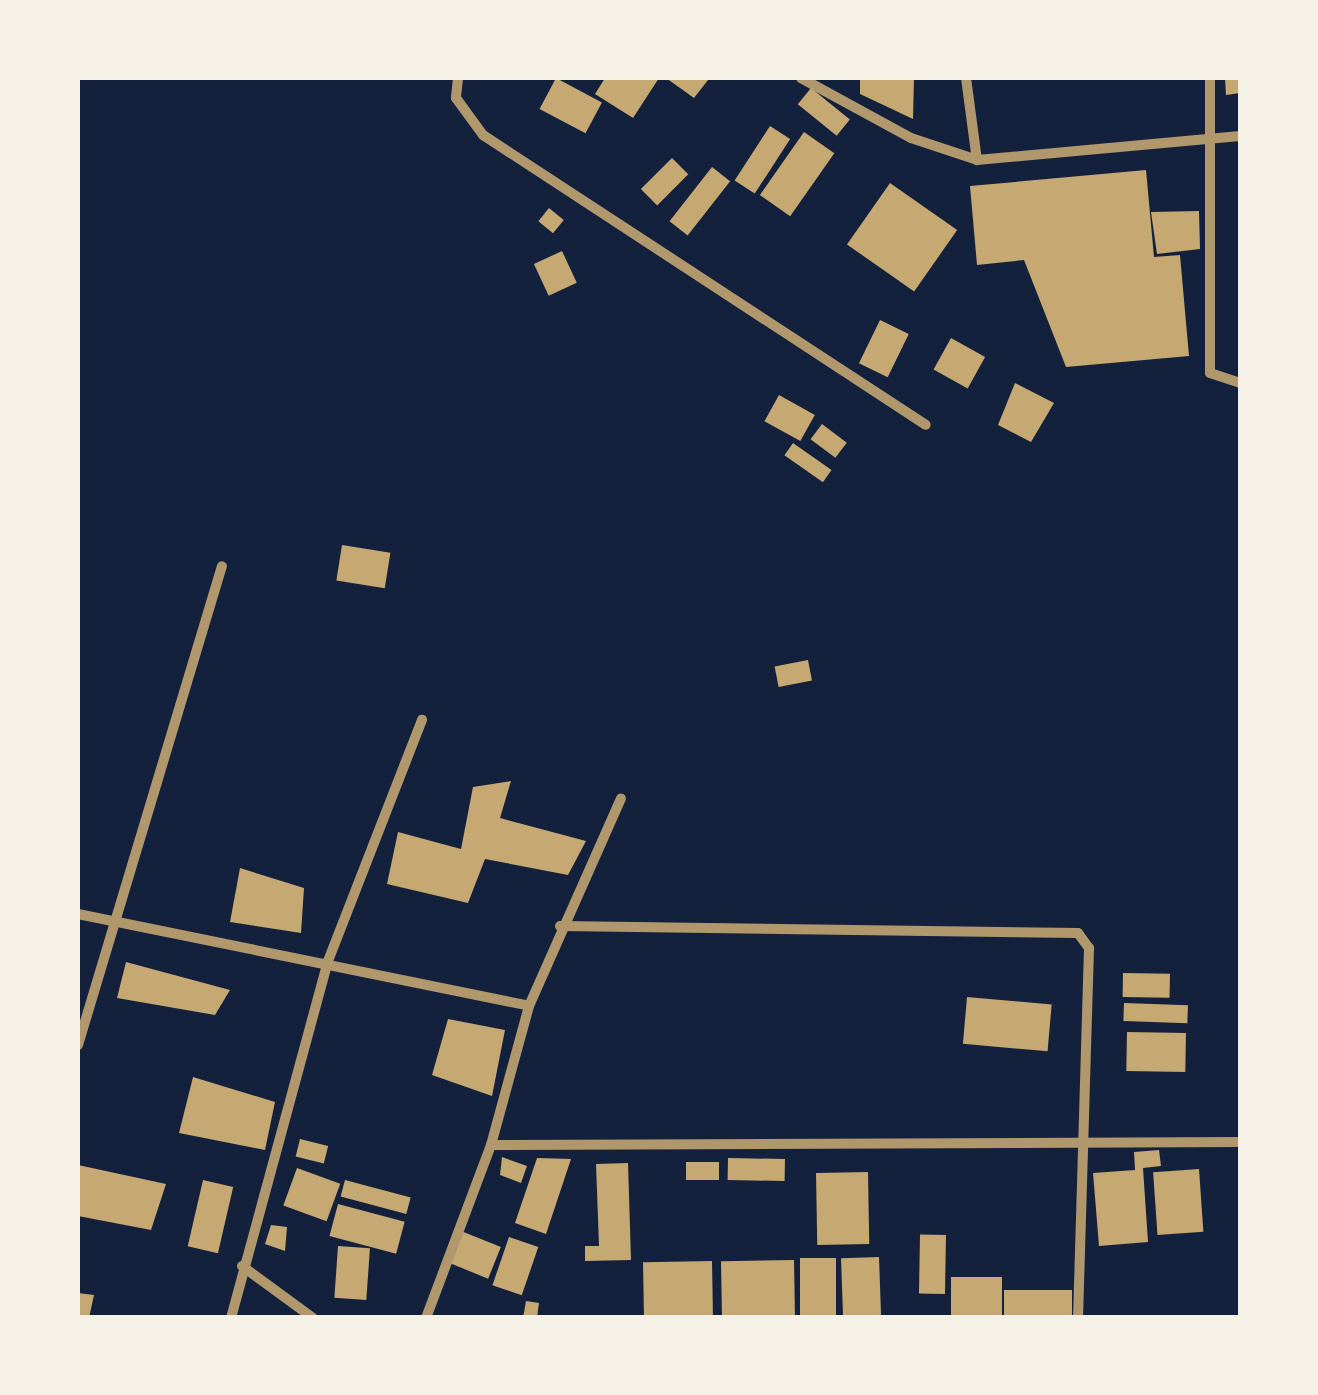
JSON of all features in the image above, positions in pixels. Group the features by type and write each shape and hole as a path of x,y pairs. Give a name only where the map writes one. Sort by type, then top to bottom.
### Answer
{"street":[{"path":"458,78 456,98 483,135 926,425"},
{"path":"800,78 910,138 976,160 1240,136"},
{"path":"966,78 976,160"},
{"path":"1210,78 1216,138 1210,373 1240,383"},
{"path":"78,1045 222,566"},
{"path":"230,1318 328,961 422,720"},
{"path":"426,1318 490,1145 529,1006 560,926 621,798"},
{"path":"78,914 328,961 529,1006"},
{"path":"560,926 1078,934 1088,948 1079,1144 1078,1318"},
{"path":"490,1145 1240,1142"},
{"path":"242,1266 313,1318"}],"building":[{"path":"556,78 602,102 585,133 540,109"},
{"path":"605,78 659,78 633,118 595,94"},
{"path":"666,78 705,78 708,80 694,98"},
{"path":"860,78 914,78 913,119 860,94"},
{"path":"1225,78 1240,78 1240,93 1226,95"},
{"path":"811,88 850,119 837,136 798,104"},
{"path":"770,126 790,139 755,194 735,181"},
{"path":"804,132 834,153 790,216 760,195"},
{"path":"672,158 688,174 657,205 641,189"},
{"path":"712,167 730,181 688,236 670,221"},
{"path":"1146,170 1154,257 1180,255 1189,356 1066,367 1024,260 977,265 970,186"},
{"path":"890,183 957,230 914,291 847,244"},
{"path":"549,208 564,220 553,233 538,221"},
{"path":"1199,211 1200,249 1157,254 1151,212"},
{"path":"562,251 577,283 549,296 534,264"},
{"path":"880,320 909,334 888,377 859,363"},
{"path":"951,338 985,357 968,388 934,369"},
{"path":"1015,383 1054,403 1031,442 998,425"},
{"path":"779,395 815,415 800,441 764,421"},
{"path":"822,424 847,443 835,458 811,439"},
{"path":"793,443 832,470 823,482 784,455"},
{"path":"342,545 390,553 385,588 336,581"},
{"path":"808,660 812,681 779,687 775,666"},
{"path":"511,781 500,818 586,841 568,875 485,859 468,903 387,884 398,832 461,849 473,787"},
{"path":"240,868 304,888 301,933 230,922"},
{"path":"126,962 230,990 215,1015 117,998"},
{"path":"1123,973 1170,974 1170,998 1123,997"},
{"path":"967,997 1052,1004 1048,1051 963,1044"},
{"path":"1124,1003 1188,1005 1187,1023 1123,1021"},
{"path":"448,1019 505,1030 492,1096 432,1075"},
{"path":"1127,1032 1186,1033 1185,1072 1126,1071"},
{"path":"193,1077 275,1102 265,1150 179,1133"},
{"path":"300,1139 328,1146 324,1163 296,1156"},
{"path":"1159,1150 1161,1166 1143,1168 1148,1242 1099,1246 1093,1173 1135,1170 1134,1152"},
{"path":"502,1157 527,1166 521,1183 500,1175"},
{"path":"537,1158 571,1159 546,1234 515,1223"},
{"path":"728,1158 785,1159 785,1181 728,1180"},
{"path":"686,1162 719,1162 719,1180 686,1180"},
{"path":"628,1163 631,1260 585,1261 585,1246 599,1246 596,1164"},
{"path":"78,1165 166,1184 151,1230 78,1216"},
{"path":"297,1168 340,1184 327,1221 283,1206"},
{"path":"1199,1169 1203,1232 1158,1235 1153,1172"},
{"path":"868,1172 869,1244 817,1245 816,1173"},
{"path":"203,1180 233,1187 218,1253 188,1246"},
{"path":"345,1180 411,1198 406,1214 341,1196"},
{"path":"338,1204 405,1222 396,1254 329,1236"},
{"path":"271,1225 287,1227 285,1251 265,1244"},
{"path":"461,1231 501,1247 488,1279 448,1263"},
{"path":"920,1235 946,1235 945,1294 919,1294"},
{"path":"509,1237 538,1247 522,1295 492,1285"},
{"path":"338,1246 370,1248 366,1300 334,1298"},
{"path":"879,1257 881,1318 843,1318 841,1258"},
{"path":"800,1258 836,1258 836,1318 800,1318"},
{"path":"794,1260 795,1318 722,1318 721,1261"},
{"path":"712,1261 713,1318 644,1318 643,1262"},
{"path":"951,1277 1002,1277 1002,1318 951,1318"},
{"path":"1004,1290 1072,1290 1072,1318 1004,1318"},
{"path":"78,1293 94,1295 89,1318 78,1318"},
{"path":"526,1301 539,1303 537,1318 523,1318"}]}
